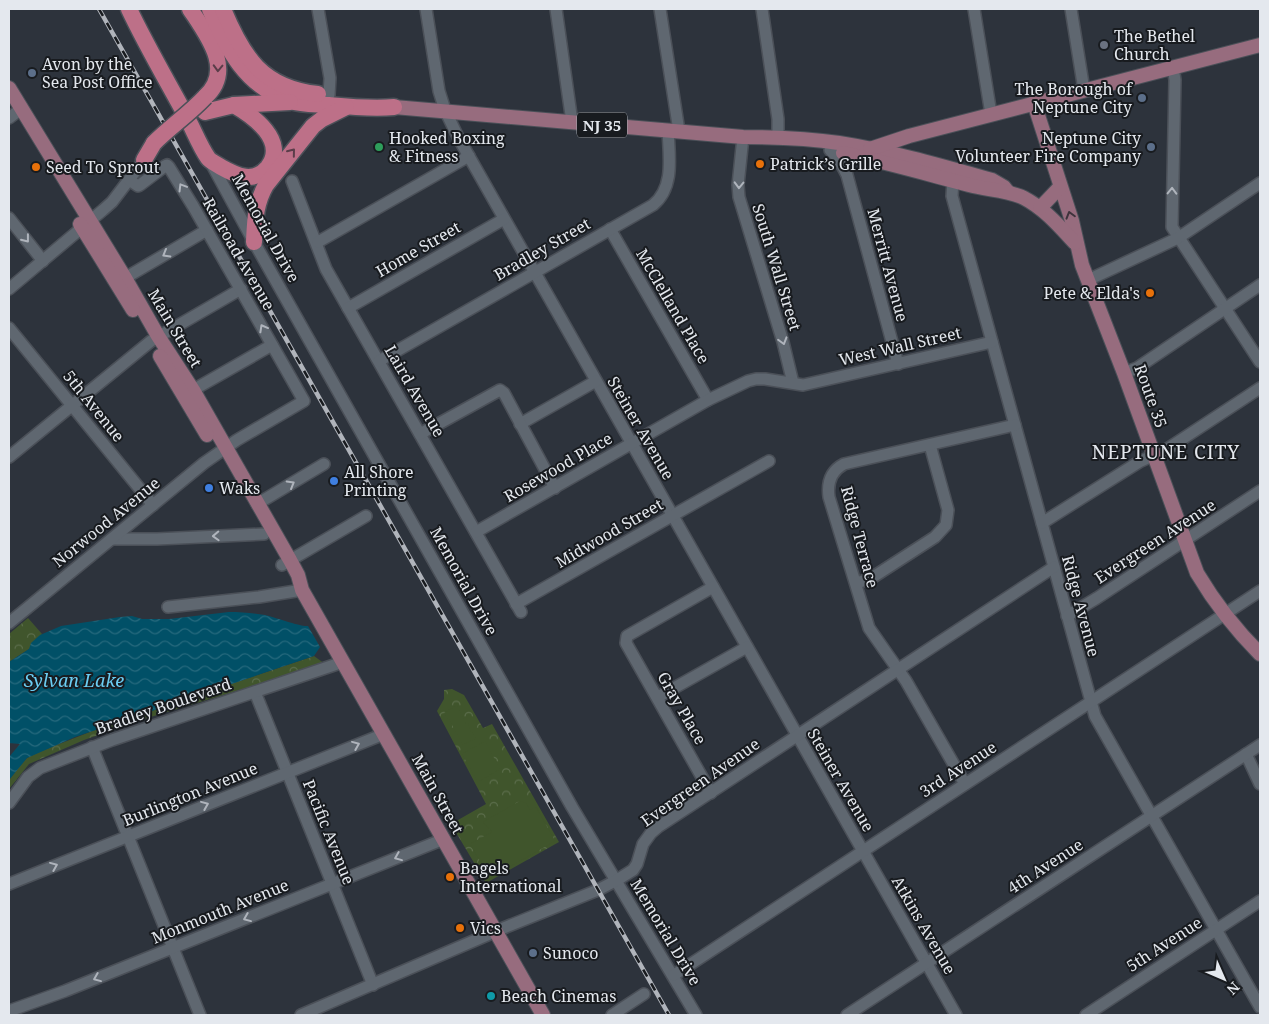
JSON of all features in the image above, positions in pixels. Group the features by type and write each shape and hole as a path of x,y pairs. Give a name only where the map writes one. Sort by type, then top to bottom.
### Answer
{"highway":[{"path":"121,9 148,47"},
{"path":"129,9 209,160 234,175 248,178 260,174 272,161 273,147 267,132 256,119 234,105"},
{"path":"176,9 205,34"},
{"path":"144,160 155,146 191,119 205,105 214,86 219,69 217,55 190,9"},
{"name":"NJ 35","path":"210,9 231,54 248,75 266,90 292,102 347,107 380,108 394,106"},
{"name":"NJ 35","path":"223,9 241,48 248,58 264,74 284,86 296,90 362,99 394,106"},
{"path":"205,105 292,102"},
{"path":"254,242 255,212 266,186 313,126 322,119 347,107"}],"main road":[{"path":"864,153 909,136 1260,45"},
{"name":"Main Street","path":"9,88 13,112 87,225 221,450 257,504 286,562"},
{"path":"1034,104 1072,221 1076,244"},
{"name":"NJ 35","path":"394,106 743,137 778,137 834,147"},
{"path":"834,147 909,136"},
{"name":"NJ 35","path":"743,137 776,145 834,147"},
{"path":"834,147 992,180 1004,187 1008,192"},
{"path":"864,153 997,192 1008,192"},
{"path":"1040,208 1060,187"},
{"name":"Route 35","path":"1008,192 1040,208 1076,244 1197,573 1214,602 1260,654"},
{"name":"Main Street","path":"87,225 125,278 155,339 192,390 264,534 298,575 302,590 543,1015"}],"street":[{"path":"318,9 330,78 329,95"},
{"name":"Steiner Avenue","path":"426,9 439,91 445,110 504,219 863,851"},
{"path":"556,9 572,122"},
{"path":"660,9 673,131"},
{"path":"762,9 778,119 778,137"},
{"path":"974,9 991,114"},
{"path":"1071,9 1084,90"},
{"path":"1173,68 1175,80 1172,227 1260,362"},
{"name":"Bradley Street","path":"378,361 652,205 664,193 669,170 673,131"},
{"name":"South Wall Street","path":"743,137 738,185 739,197 783,342 793,382"},
{"name":"Merritt Avenue","path":"834,147 848,175 898,364"},
{"path":"848,175 850,162 864,153"},
{"path":"318,242 469,156"},
{"path":"9,289 112,202 144,160"},
{"name":"Memorial Drive","path":"209,160 572,807 674,975 696,1015"},
{"name":"Railroad Avenue","path":"129,180 140,186 167,165 180,182 304,401"},
{"name":"Ridge Avenue","path":"953,180 952,196 1095,716 1260,1007"},
{"name":"Laird Avenue","path":"292,181 318,242 326,268 519,608"},
{"path":"1088,280 1178,238 1260,182"},
{"path":"9,218 43,261"},
{"name":"Home Street","path":"348,308 504,219"},
{"name":"McClelland Place","path":"610,229 708,400"},
{"path":"125,278 207,230"},
{"path":"1124,373 1137,368 1260,285"},
{"path":"9,457 155,339 241,289"},
{"name":"5th Avenue","path":"9,328 153,505"},
{"name":"West Wall Street","path":"793,382 803,385 992,342"},
{"path":"192,390 272,344"},
{"name":"Rosewood Place","path":"476,532 708,400 748,381 756,379 793,382"},
{"path":"520,424 596,381"},
{"path":"1042,523 1139,462 1167,449 1260,388"},
{"path":"420,434 500,390 504,393 555,488"},
{"name":"Norwood Avenue","path":"9,623 221,450 304,401"},
{"name":"Ridge Terrace","path":"965,784 906,681 869,628 830,497 829,482 835,471 844,464 1014,425"},
{"path":"856,583 870,579 935,537 946,524 948,510 930,445"},
{"name":"Midwood Street","path":"519,608 672,516 769,461"},
{"path":"257,504 324,464"},
{"name":"Evergreen Avenue","path":"1067,616 1260,491"},
{"path":"286,562 366,516"},
{"path":"112,538 157,539 264,534"},
{"name":"Evergreen Avenue","path":"301,1015 598,890 617,880 633,870 637,864 643,844 651,833 1054,567"},
{"name":"Gray Place","path":"711,793 626,643 626,638 713,587"},
{"path":"168,607 259,597 302,590"},
{"name":"3rd Avenue","path":"674,975 1260,591"},
{"path":"658,698 747,647"},
{"name":"Bradley Boulevard","path":"9,803 33,772 92,747 343,662"},
{"name":"Pacific Avenue","path":"255,692 373,985"},
{"name":"Burlington Avenue","path":"9,884 384,734"},
{"name":"4th Avenue","path":"847,1015 1260,745"},
{"path":"92,747 200,1015"},
{"path":"1246,754 1260,784"},
{"name":"Monmouth Avenue","path":"9,1011 65,991 444,839"},
{"name":"Atkins Avenue","path":"863,851 956,1015"},
{"name":"5th Avenue","path":"1086,1015 1260,900"},
{"path":"612,1015 644,994"}],"green space":[{"path":"28,618 42,634 29,649 9,662 9,634"},
{"path":"314,656 325,664 144,719 84,740 29,764 9,789 9,780 19,767 27,758 39,752 95,730"},
{"path":"452,689 464,695 483,728 492,724 559,842 486,883 451,824 486,804 437,711 444,699 444,690"},
{"path":"457,705 466,724 468,723 471,732 476,738 463,745 444,713"},
{"path":"485,741 500,769 478,782 462,754"},
{"path":"520,801 526,803 530,810 536,807 555,841 490,878 470,844 492,832 483,822"}],"water":[{"name":"Sylvan Lake","path":"229,612 265,615 308,626 320,647 314,656 75,737 27,758 9,780 9,757 20,744 9,743 9,662 29,649 31,643 40,635 61,626 120,617 169,619"}],"railway":[{"path":"99,9 669,1015"}],"place":[{"name":"The Bethel Church","path":"1104,45"},
{"name":"Avon by the Sea Post Office","path":"32,73"},
{"name":"The Borough of Neptune City","path":"1142,98"},
{"name":"Hooked Boxing & Fitness","path":"379,147"},
{"name":"Neptune City Volunteer Fire Company","path":"1151,147"},
{"name":"Patrick’s Grille","path":"760,164"},
{"name":"Seed To Sprout","path":"36,167"},
{"name":"Pete & Elda's","path":"1150,293"},
{"name":"All Shore Printing","path":"334,481"},
{"name":"Waks","path":"209,488"},
{"name":"Bagels International","path":"450,877"},
{"name":"Vics","path":"460,928"},
{"name":"Sunoco","path":"533,953"},
{"name":"Beach Cinemas","path":"491,996"}],"district":[{"name":"NEPTUNE CITY","path":"1166,452"}]}
